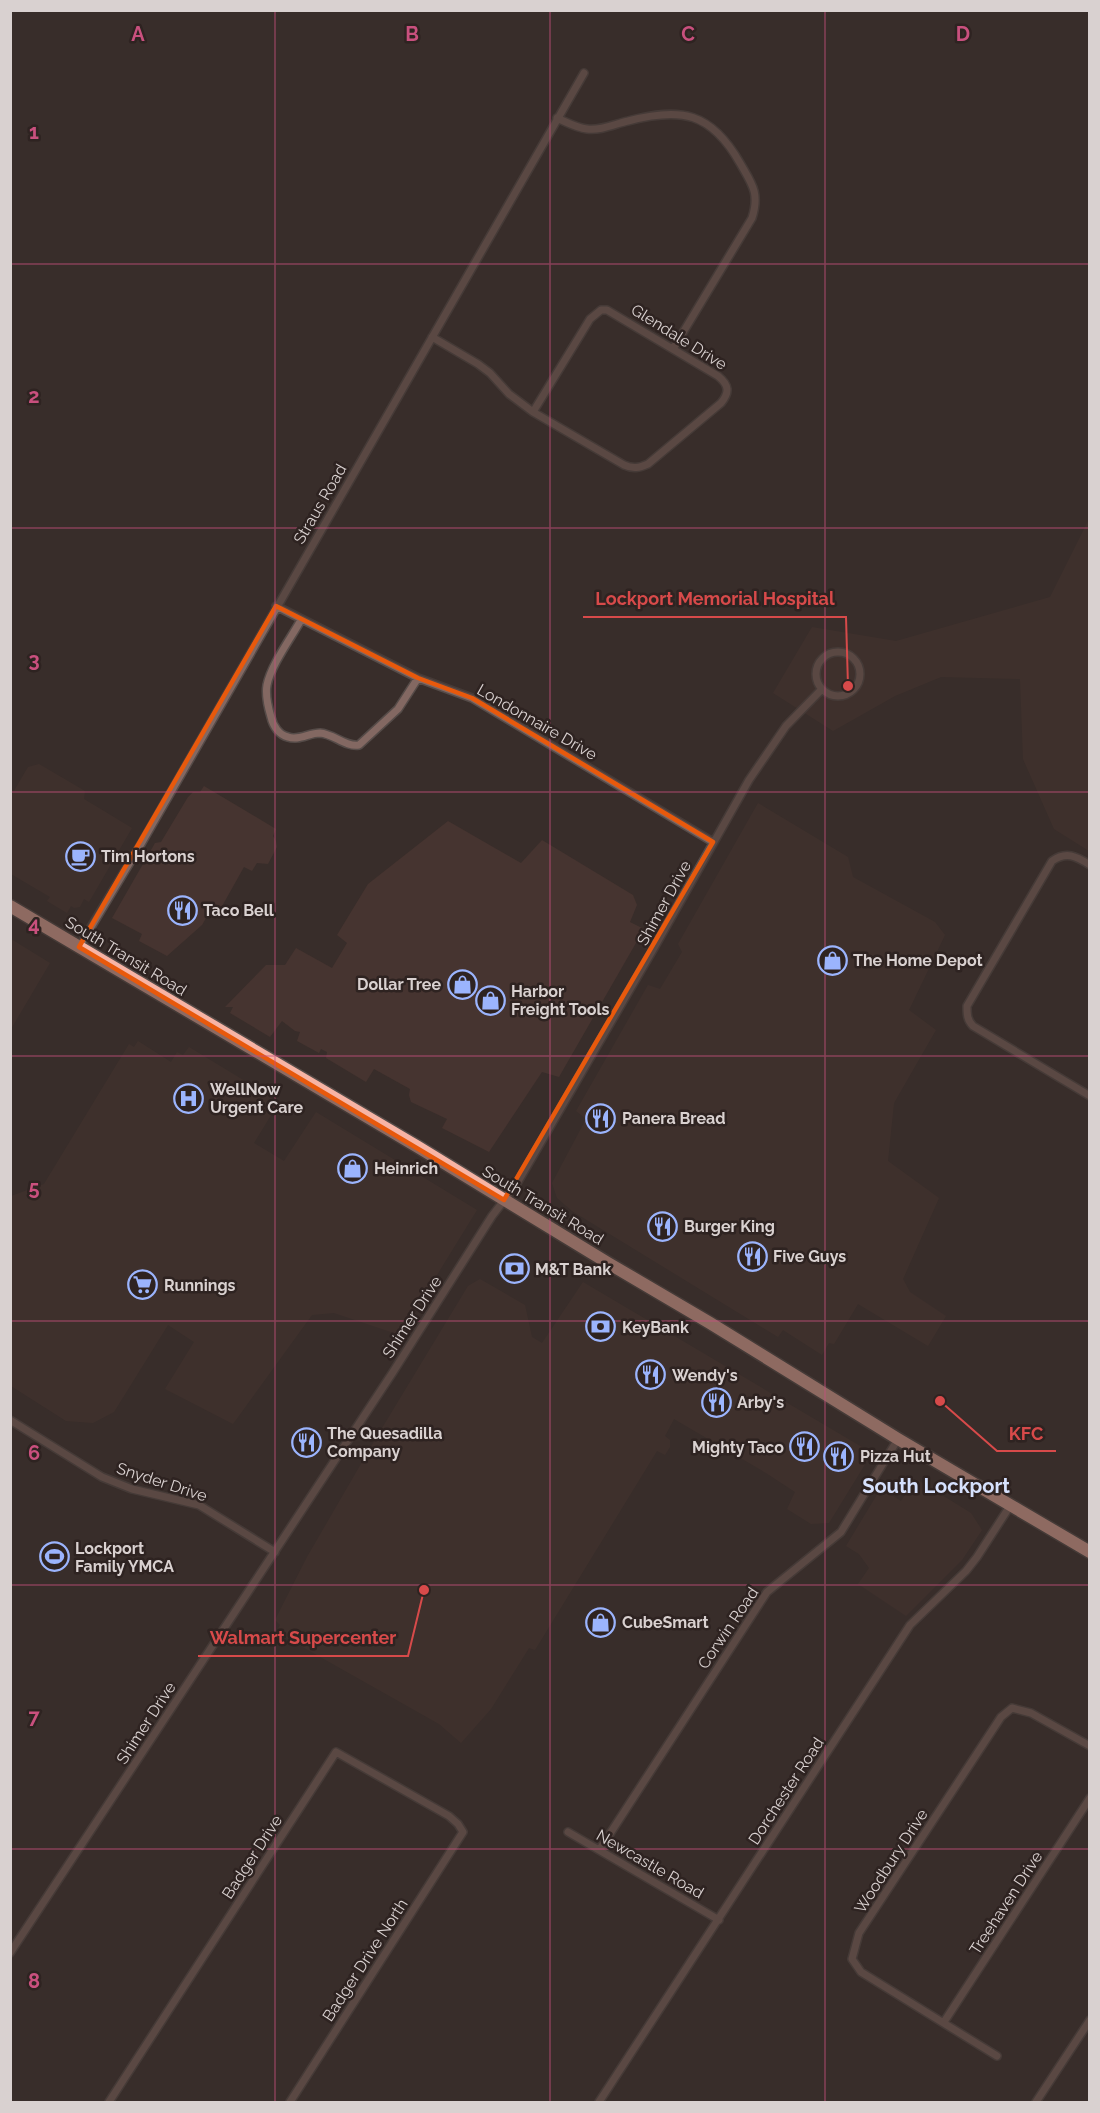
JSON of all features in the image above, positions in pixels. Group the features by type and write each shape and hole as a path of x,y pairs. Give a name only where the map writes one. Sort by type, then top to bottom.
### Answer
{"highway":[{"name":"South Transit Road","path":"10,906 433,1156 898,1439 1089,1551"}],"street":[{"name":"Straus Road","path":"79,947 143,840 584,74"},
{"path":"557,118 588,129 607,127 661,113 679,113 714,129 731,147 752,184 757,202 752,218 673,349"},
{"name":"Glendale Drive","path":"432,337 478,364 490,373 509,394 533,412 631,468 639,468 648,464 721,403 727,396 728,389 726,382 718,376 607,310 601,310 590,319 533,412"},
{"name":"Londonnaire Drive","path":"276,606 418,678 472,698 713,842"},
{"path":"301,620 267,685 267,703 272,723 286,737 294,739 316,733 325,734 335,736 354,746 358,745 398,709 418,678"},
{"path":"839,651 852,657 860,669 860,676 854,689 835,696 822,689 818,683 817,668 825,656 839,651"},
{"name":"Shimer Drive","path":"10,1953 516,1185 659,940 713,842 776,740 808,700 822,689"},
{"path":"1089,865 1071,855 1058,857 1052,861 967,1011 968,1022 973,1026 1089,1096"},
{"name":"Snyder Drive","path":"10,1419 102,1477 132,1489 199,1504 275,1552"},
{"name":"Corwin Road","path":"600,1850 767,1592 841,1532 898,1439"},
{"name":"Dorchester Road","path":"599,2103 910,1625 966,1571 1010,1506"},
{"name":"Woodbury Drive","path":"997,2056 861,1972 852,1959 859,1933 1001,1717 1012,1708 1031,1713 1089,1746"},
{"name":"Badger Drive","path":"109,2103 336,1752 449,1816 463,1832"},
{"name":"Treehaven Drive","path":"944,2022 1089,1798"},
{"name":"Badger Drive North","path":"290,2103 463,1832"},
{"name":"Newcastle Road","path":"568,1832 719,1920"},
{"path":"1036,2103 1089,2020"}],"highlighted area":[{"path":"276,606 418,678 472,698 713,842 504,1200 79,947"}],"shaded area":[{"path":"1089,519 1089,851 1054,829 1023,759 1020,679 941,677 895,696 833,731 773,693 812,627 896,641 1050,597"},
{"path":"39,764 85,791 84,799 132,828 89,902 84,899 80,907 71,906 67,913 47,901 50,897 11,874 11,796 28,767"},
{"path":"204,786 276,829 273,836 277,847 268,864 257,863 252,871 244,867 221,908 214,904 202,925 167,956 139,941 142,934 112,918 155,843 161,842 188,797 193,792 200,792"},
{"path":"758,803 848,857 853,877 935,922 945,935 909,1010 936,1030 894,1103 888,1161 939,1198 903,1279 910,1292 946,1316 928,1346 858,1304 834,1344 829,1343 822,1355 783,1330 778,1337 572,1211 557,1198 552,1183 586,1119 576,1111 648,985 660,989 682,952 678,944"},
{"path":"448,821 521,863 542,840 633,895 637,905 630,922 644,929 559,1077 542,1072 489,1152 442,1128 447,1119 411,1102 410,1089 374,1069 366,1082 326,1058 327,1052 321,1049 319,1053 297,1041 300,1032 282,1021 270,1037 230,1013 233,1007 225,1007 266,965 285,965 296,948 332,968 347,943 337,935 368,884"},
{"path":"11,939 50,963 11,1029"},
{"path":"138,1041 171,1062 177,1052 183,1055 189,1047 273,1098 270,1103 276,1107 254,1143 284,1161 316,1112 477,1210 400,1335 334,1313 312,1315 233,1424 165,1389 194,1342 168,1325 114,1412 93,1423 66,1421 11,1386 11,1196 44,1184 129,1044 134,1047"},
{"path":"480,1279 525,1305 532,1337 542,1343 583,1282 872,1453 829,1523 811,1524 787,1509 795,1492 674,1419 665,1436 670,1440 670,1447 665,1455 657,1451 535,1650 529,1648 491,1709 461,1743 439,1724 276,1632 280,1625 275,1620 307,1557 376,1438 468,1286"},
{"path":"916,1479 971,1513 982,1530 962,1560 906,1616 858,1584 869,1568 859,1554 846,1546 881,1488 901,1501"}],"place":[{"name":"Lockport Memorial Hospital","path":"848,686"},
{"name":"Tim Hortons","path":"80,856"},
{"name":"Taco Bell","path":"182,910"},
{"name":"The Home Depot","path":"832,960"},
{"name":"Dollar Tree","path":"462,984"},
{"name":"Harbor Freight Tools","path":"490,1000"},
{"name":"WellNow Urgent Care","path":"189,1098"},
{"name":"Panera Bread","path":"601,1118"},
{"name":"Heinrich","path":"353,1168"},
{"name":"Burger King","path":"663,1226"},
{"name":"Five Guys","path":"752,1256"},
{"name":"M&T Bank","path":"514,1269"},
{"name":"Runnings","path":"143,1285"},
{"name":"KeyBank","path":"601,1327"},
{"name":"Wendy's","path":"651,1375"},
{"name":"KFC","path":"940,1401"},
{"name":"Arby's","path":"716,1402"},
{"name":"The Quesadilla Company","path":"306,1442"},
{"name":"Mighty Taco","path":"805,1447"},
{"name":"Pizza Hut","path":"839,1456"},
{"name":"Lockport Family YMCA","path":"54,1557"},
{"name":"Walmart Supercenter","path":"424,1590"},
{"name":"CubeSmart","path":"601,1622"}],"district":[{"name":"South Lockport","path":"936,1486"}]}
